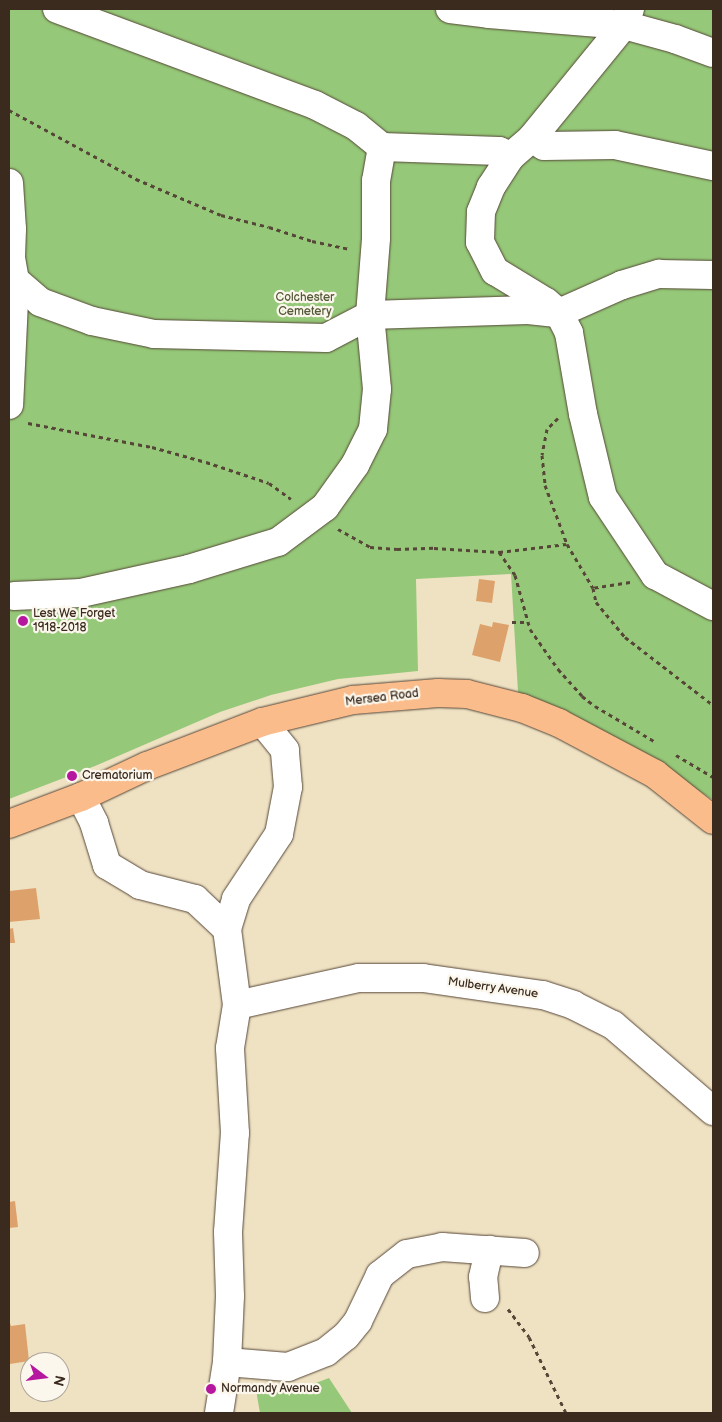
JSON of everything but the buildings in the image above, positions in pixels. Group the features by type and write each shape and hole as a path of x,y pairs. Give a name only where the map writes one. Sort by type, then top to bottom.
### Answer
{"main road":[{"name":"Mersea Road","path":"9,824 81,796 147,766 262,722 354,700 419,694 468,694 522,708 590,738 654,774 713,820"}],"street":[{"path":"57,9 315,105 356,126 382,147 499,151 511,156"},
{"path":"450,9 490,14 627,17 675,39 713,52"},
{"path":"627,17 532,138 511,156 492,187 481,212 480,242 495,271 546,302 559,313 569,334 583,414 603,497 655,575 713,606"},
{"path":"532,138 544,146 615,145 713,166"},
{"path":"11,595 81,593 189,569 278,542 325,507 355,465 373,429 377,389 370,315 375,255 376,181 382,147"},
{"path":"9,183 12,230 13,413"},
{"path":"12,280 40,302 92,320 154,334 326,338 370,315 528,310 559,313 622,285 659,274 713,275"},
{"path":"219,1413 227,1362 230,1296 228,1232 235,1133 230,1048 237,1005 227,928 236,899 279,834 288,787 285,750 262,722"},
{"path":"81,796 94,823 107,865 140,885 195,899 227,928"},
{"name":"Mulberry Avenue","path":"237,1005 359,978 423,978 543,995 573,1005 613,1025 713,1111"},
{"path":"227,1362 288,1367 326,1352 346,1336 358,1321 380,1275 407,1254 442,1247 525,1252"},
{"path":"485,1298 483,1276 489,1250"}],"path":[{"path":"9,110 136,179 221,215 269,227 312,242 375,255"},
{"path":"13,413 152,447 206,462 269,483 313,516 370,547 499,552 567,544"},
{"path":"583,414 574,413 557,418 547,429 542,455 546,485 567,544 593,588 596,602 625,637 713,705"},
{"path":"499,552 515,575 528,622 543,649 582,696 613,718 661,746"},
{"path":"593,588 626,583 655,575"},
{"path":"512,622 528,622"},
{"path":"669,751 713,777"},
{"path":"485,1298 501,1301 528,1337 566,1413"}],"green space":[{"name":"Colchester Cemetery","path":"9,9 713,9 713,800 663,768 573,717 518,692 511,574 416,579 418,671 338,679 271,695 220,712 95,766 9,799"},
{"path":"329,1378 352,1413 260,1413 256,1390 289,1393"}],"place":[{"name":"Lest We Forget 1918-2018","path":"23,621"},
{"name":"Crematorium","path":"72,776"},
{"name":"Normandy Avenue","path":"211,1389"}]}
